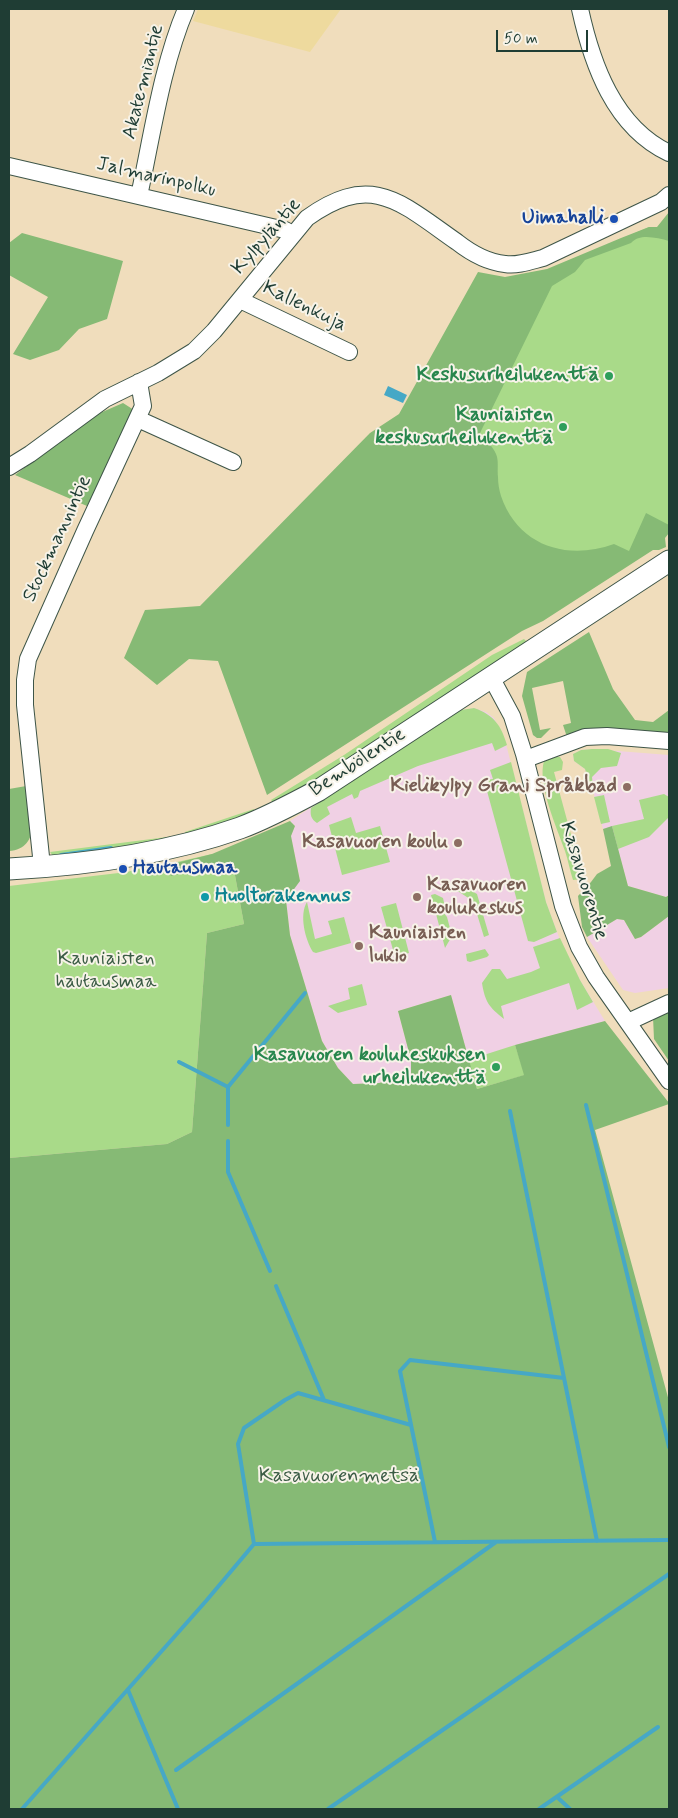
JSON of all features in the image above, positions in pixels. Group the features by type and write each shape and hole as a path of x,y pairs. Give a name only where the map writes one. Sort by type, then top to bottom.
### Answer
{"main road":[{"name":"Bembölentie","path":"9,869 153,852 241,828 319,790 669,561"}],"street":[{"name":"Akatemiantie","path":"139,196 167,66 176,32 186,9"},
{"path":"580,9 596,66 617,108 634,127 669,153"},
{"path":"610,93 654,134 669,144"},
{"name":"Jalmarinpolku","path":"9,166 285,230 293,234"},
{"name":"Kylpyläntie","path":"9,467 30,454 101,402 165,369 194,350 214,331 307,218 324,205 343,197 366,194 384,196 401,203 469,251 487,260 506,264 525,263 551,254 661,202 669,196"},
{"name":"Kallenkuja","path":"240,300 349,352"},
{"name":"Stockmannintie","path":"42,866 26,705 25,680 28,659 85,531 138,419 143,406 139,382"},
{"path":"138,419 233,462"},
{"name":"Kasavuorentie","path":"491,676 512,716 526,759 564,906 575,938 590,967 669,1081"},
{"path":"526,759 586,737 608,736 669,741"},
{"path":"628,1022 669,1003"}],"shaded area":[{"name":"Kasavuoren koulukeskus","path":"474,708 486,712 494,718 505,740 546,902 560,940 580,980 605,1021 516,1045 477,1089 451,995 398,1011 411,1060 411,1074 379,1083 353,1084 338,1068 322,1041 290,935 286,900 300,880 291,836 295,826 290,821 461,710"},
{"path":"592,749 669,755 669,895 666,897 628,886 612,827 603,829 592,787 590,787 585,769 574,761 573,754 581,750"},
{"path":"669,916 669,988 635,993 623,990 587,937 617,919 624,920 635,939 641,937"}],"green space":[{"path":"669,212 669,241 649,237 639,238 631,243 585,260 575,272 552,286 480,433 497,456 499,489 509,513 519,527 532,538 546,545 562,549 579,551 614,544 629,551 646,513 669,525 669,533 665,538 666,547 653,550 543,621 522,631 267,795 218,661 189,659 157,685 124,658 145,610 200,606 370,433 399,414 478,272 505,277 547,269 649,227 657,227"},
{"name":"Kauniaisten keskusurheilukenttä","path":"649,227 669,229 669,525 522,625 460,419 499,339 579,257"},
{"path":"22,233 123,261 107,319 79,329 59,350 30,360 13,354 48,297 9,275 9,243"},
{"path":"123,403 134,410 87,506 15,475 93,416"},
{"path":"589,632 613,689 635,720 653,722 669,710 669,735 569,737 563,725 571,723 563,681 532,688 540,730 551,728 541,738 533,735 522,696 527,672"},
{"path":"524,639 527,642 312,785 273,802 271,800 344,755 492,655"},
{"path":"474,708 487,714 496,722 507,745 495,751 492,743 418,766 360,791 358,797 354,799 352,794 327,807 330,814 317,823 312,818 311,808 461,710"},
{"path":"608,749 621,753 617,766 601,768 592,777 593,786 590,787 585,769 574,761 573,754 581,750"},
{"path":"560,757 563,762 562,770 554,772 583,879 573,880 545,794 543,782 544,761"},
{"path":"511,762 546,902 557,932 534,942 528,941 484,780 493,779 490,770"},
{"path":"32,785 33,826 31,836 27,843 19,849 9,851 9,789"},
{"path":"664,794 669,797 669,817 649,837 618,849 612,826 644,819 639,800"},
{"path":"604,795 610,822 601,824 594,797"},
{"path":"254,809 253,813 185,834 185,832"},
{"path":"351,817 356,833 380,826 390,862 342,875 329,825"},
{"name":"Kasavuorenmetsä","path":"290,821 295,826 291,836 300,881 286,900 290,935 322,1041 338,1068 353,1084 379,1083 411,1074 411,1060 398,1011 451,995 477,1089 524,1075 515,1045 605,1021 669,1103 595,1130 669,1401 669,1809 9,1809 9,1158 167,1144 192,1132 207,933 244,924 234,870 224,863 171,876 165,866 212,854"},
{"path":"612,826 628,886 666,897 669,895 669,916 641,937 635,939 624,920 617,919 587,937 582,927 578,896 597,874 611,866 603,829"},
{"path":"175,836 132,849 53,856 50,852"},
{"name":"Kauniaisten hautausmaa","path":"212,854 234,870 244,924 207,933 192,1132 167,1144 9,1158 9,886 127,872"},
{"path":"463,886 477,894 489,935 484,937 473,901 453,888"},
{"path":"435,894 443,898 445,907 443,912 447,917 452,936 445,948 431,895"},
{"path":"307,902 315,939 332,934 328,921 344,917 351,943 316,953 313,952 303,920 303,913"},
{"path":"396,903 409,953 395,957 381,907"},
{"path":"560,938 593,1002 577,1010 569,983 501,1006 504,1019 488,1004 482,983 492,969 500,969 507,979 540,968 533,947"},
{"path":"485,949 489,955 487,957 470,962 467,961 466,954"},
{"path":"362,984 367,1005 338,1013 328,1006 350,999 348,988"},
{"path":"669,1010 669,1061 654,1039 653,1017"},
{"name":"Kasavuoren koulukeskuksen urheilukenttä","path":"515,1045 525,1075 477,1089 468,1060"}],"sand":[{"path":"198,9 341,9 310,52 193,21"}],"water":[{"path":"388,386 407,395 403,403 384,395"}],"waterway":[{"path":"61,855 111,848"},
{"path":"228,1087 305,993"},
{"path":"179,1062 228,1087 228,1125"},
{"path":"586,1105 669,1447"},
{"path":"510,1111 597,1541"},
{"path":"228,1141 228,1172 270,1271"},
{"path":"276,1286 324,1400"},
{"path":"435,1542 400,1371 410,1360 564,1378"},
{"path":"254,1544 238,1444 244,1428 298,1393 411,1425"},
{"path":"22,1809 254,1544 669,1540"},
{"path":"176,1770 496,1542"},
{"path":"328,1809 669,1574"},
{"path":"128,1690 178,1809"},
{"path":"539,1809 658,1727"},
{"path":"557,1797 570,1809"}],"place":[{"name":"Uimahalli","path":"614,219"},
{"name":"Keskusurheilukenttä","path":"609,376"},
{"name":"Kauniaisten keskusurheilukenttä","path":"563,427"},
{"name":"Kielikylpy Grani Språkbad","path":"627,787"},
{"name":"Kasavuoren koulu","path":"458,843"},
{"name":"Hautausmaa","path":"123,869"},
{"name":"Huoltorakennus","path":"205,897"},
{"name":"Kasavuoren koulukeskus","path":"417,897"},
{"name":"Kauniaisten lukio","path":"359,946"},
{"name":"Kasavuoren koulukeskuksen urheilukenttä","path":"496,1067"}]}
